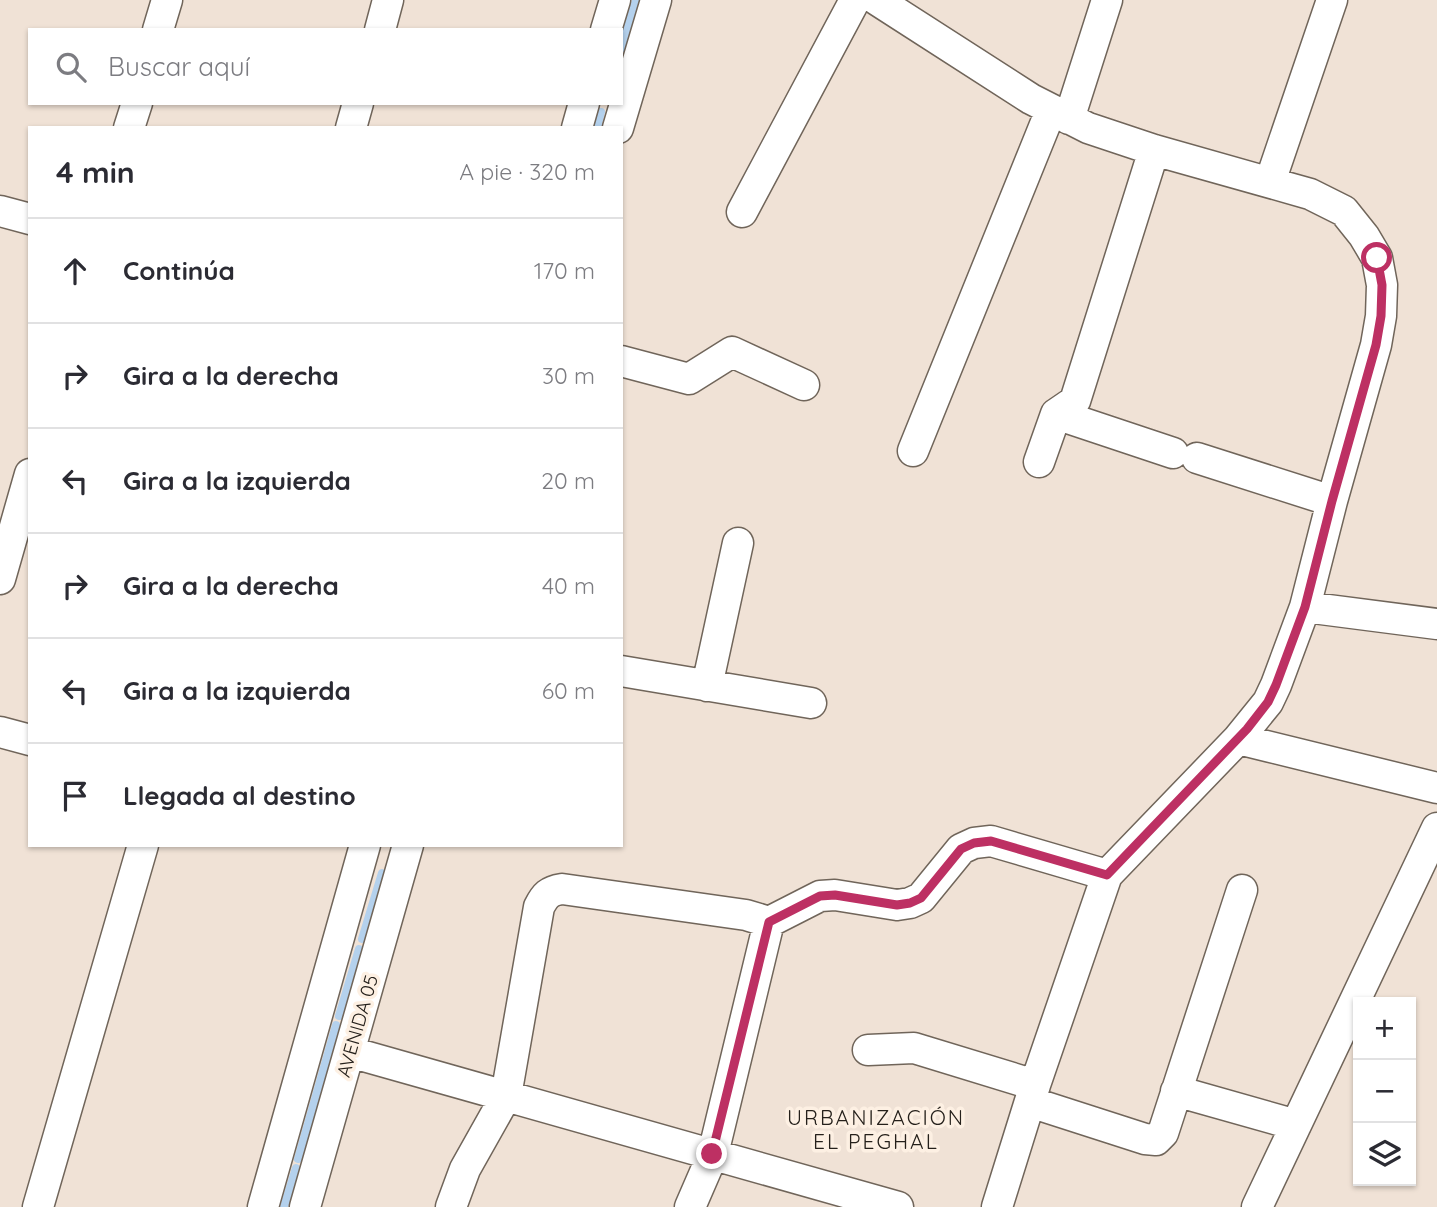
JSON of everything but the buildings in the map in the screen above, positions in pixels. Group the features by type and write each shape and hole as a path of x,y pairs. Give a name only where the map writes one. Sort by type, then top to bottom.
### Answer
{"street":[{"path":"159,28 167,0"},
{"path":"381,28 388,0"},
{"path":"607,28 615,0"},
{"path":"619,126 656,0"},
{"path":"742,212 855,0"},
{"path":"877,0 1031,99 1088,128 1154,150 1310,194 1344,211 1377,258 1382,285 1376,345 1305,607 1276,685 1268,702 1238,739 1107,875 1032,1094 997,1207"},
{"path":"913,451 1107,0"},
{"path":"1270,182 1332,0"},
{"path":"130,126 135,105"},
{"path":"352,126 357,105"},
{"path":"578,126 583,105"},
{"path":"1039,462 1056,414 1075,401 1154,150"},
{"path":"0,211 28,218"},
{"path":"623,362 690,379 732,352 804,385"},
{"path":"1056,414 1332,501"},
{"path":"0,579 28,481"},
{"path":"707,686 738,543"},
{"path":"1305,607 1437,624"},
{"path":"623,671 811,703"},
{"path":"0,732 28,739"},
{"path":"1238,739 1437,788"},
{"path":"1257,1207 1437,828"},
{"path":"451,1207 465,1169 506,1096 539,907 551,890 562,889 746,915 769,922 820,896 835,895 897,905 910,903 921,898 961,849 974,843 991,841 1107,875"},
{"path":"38,1207 142,847"},
{"path":"263,1207 364,847"},
{"name":"AVENIDA 05","path":"305,1207 407,847"},
{"path":"868,1050 914,1048 1145,1139 1156,1140 1163,1133 1242,890"},
{"path":"690,1207 712,1154 769,922"},
{"path":"350,1052 898,1207"},
{"path":"1176,1091 1296,1125"}],"waterway":[{"path":"623,42 636,0"},
{"path":"598,126 601,112"},
{"path":"362,939 382,873"},
{"path":"339,1016 359,949"},
{"path":"298,1159 336,1025"},
{"path":"284,1207 296,1168"}],"district":[{"name":"URBANIZACIÓN EL PEGHAL","path":"876,1130"}],"route":[{"path":"712,1154 769,922 820,896 835,895 897,905 910,903 921,898 961,849 974,843 991,841 1107,875 1238,739 1268,702 1305,607 1376,345 1382,285 1377,258"}]}
